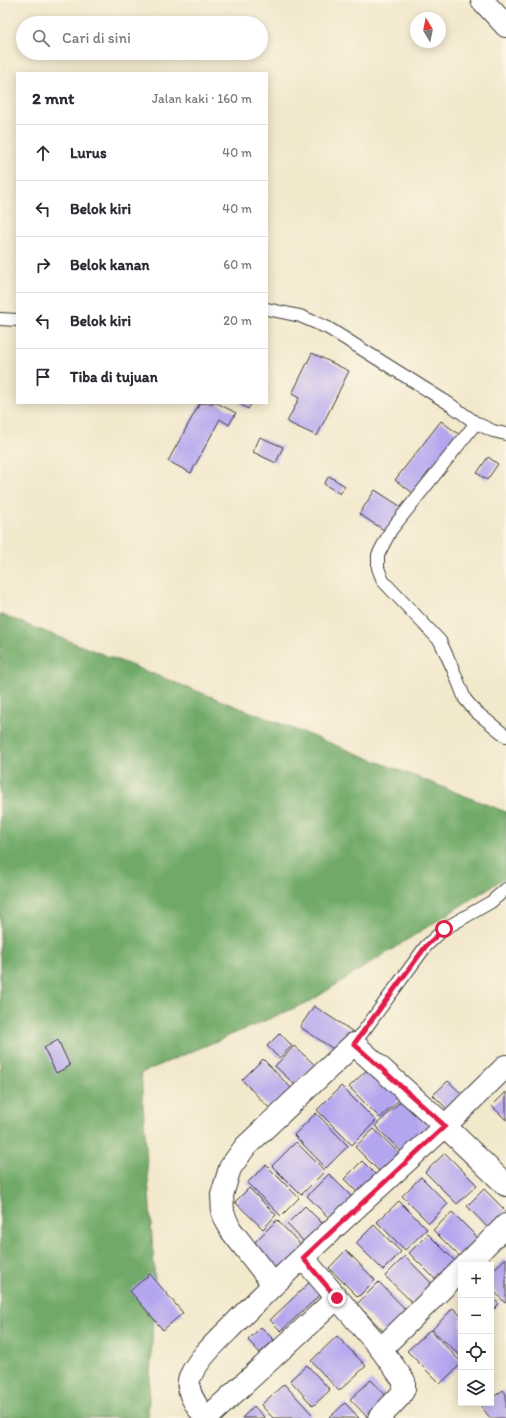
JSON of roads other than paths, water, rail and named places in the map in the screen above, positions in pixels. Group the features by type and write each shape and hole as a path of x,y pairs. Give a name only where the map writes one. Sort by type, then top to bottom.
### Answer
{"street":[{"path":"482,0 506,26"},
{"path":"273,1284 230,1229 223,1213 222,1195 230,1168 245,1147 354,1044 445,1126 506,1186"},
{"path":"337,1298 206,1418 191,1395 189,1387 190,1378 200,1360 273,1284 445,1126 506,1066"},
{"path":"469,1262 506,1225"},
{"path":"303,1258 382,1350 404,1380 404,1389 400,1396 379,1418"},
{"path":"382,1350 458,1273"}],"lane":[{"path":"268,309 300,316 328,328 448,403 476,423 492,431 506,434"},
{"path":"0,319 16,320"},
{"path":"476,423 392,530 378,555 378,568 383,581 440,641 465,699 475,711 506,736"},
{"path":"354,1044 426,946 444,929 491,902 506,889"}]}
